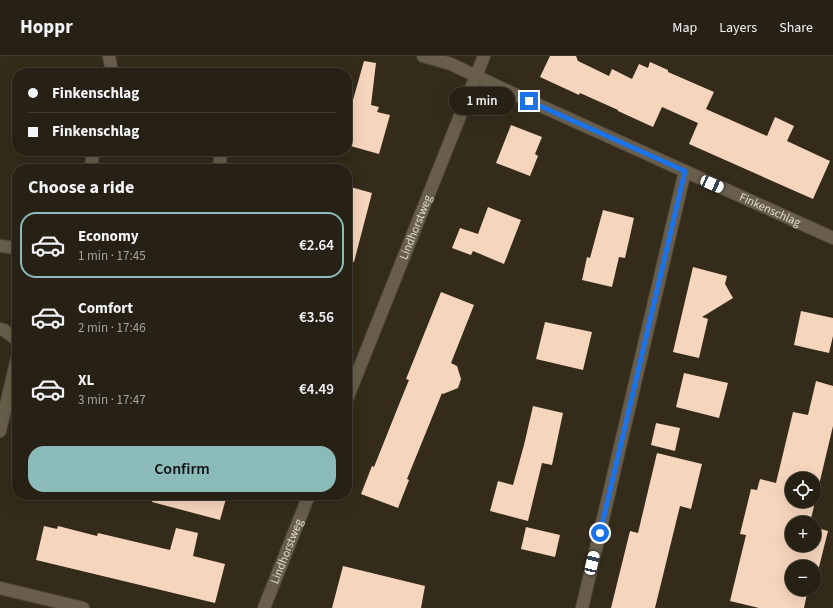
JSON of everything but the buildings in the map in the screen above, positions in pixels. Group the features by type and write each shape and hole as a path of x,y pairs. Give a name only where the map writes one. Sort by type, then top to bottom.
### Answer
{"street":[{"path":"109,56 111,68"},
{"name":"Finkenschlag","path":"423,56 451,64 833,238"},
{"name":"Lindhorstweg","path":"352,386 484,56"},
{"path":"582,608 685,171"},
{"path":"0,246 12,247"},
{"path":"0,329 12,336"},
{"path":"0,431 12,379"},
{"name":"Lindhorstweg","path":"264,608 307,500"},
{"path":"0,588 83,608"}],"route":[{"path":"529,101 685,171 600,533"}]}
